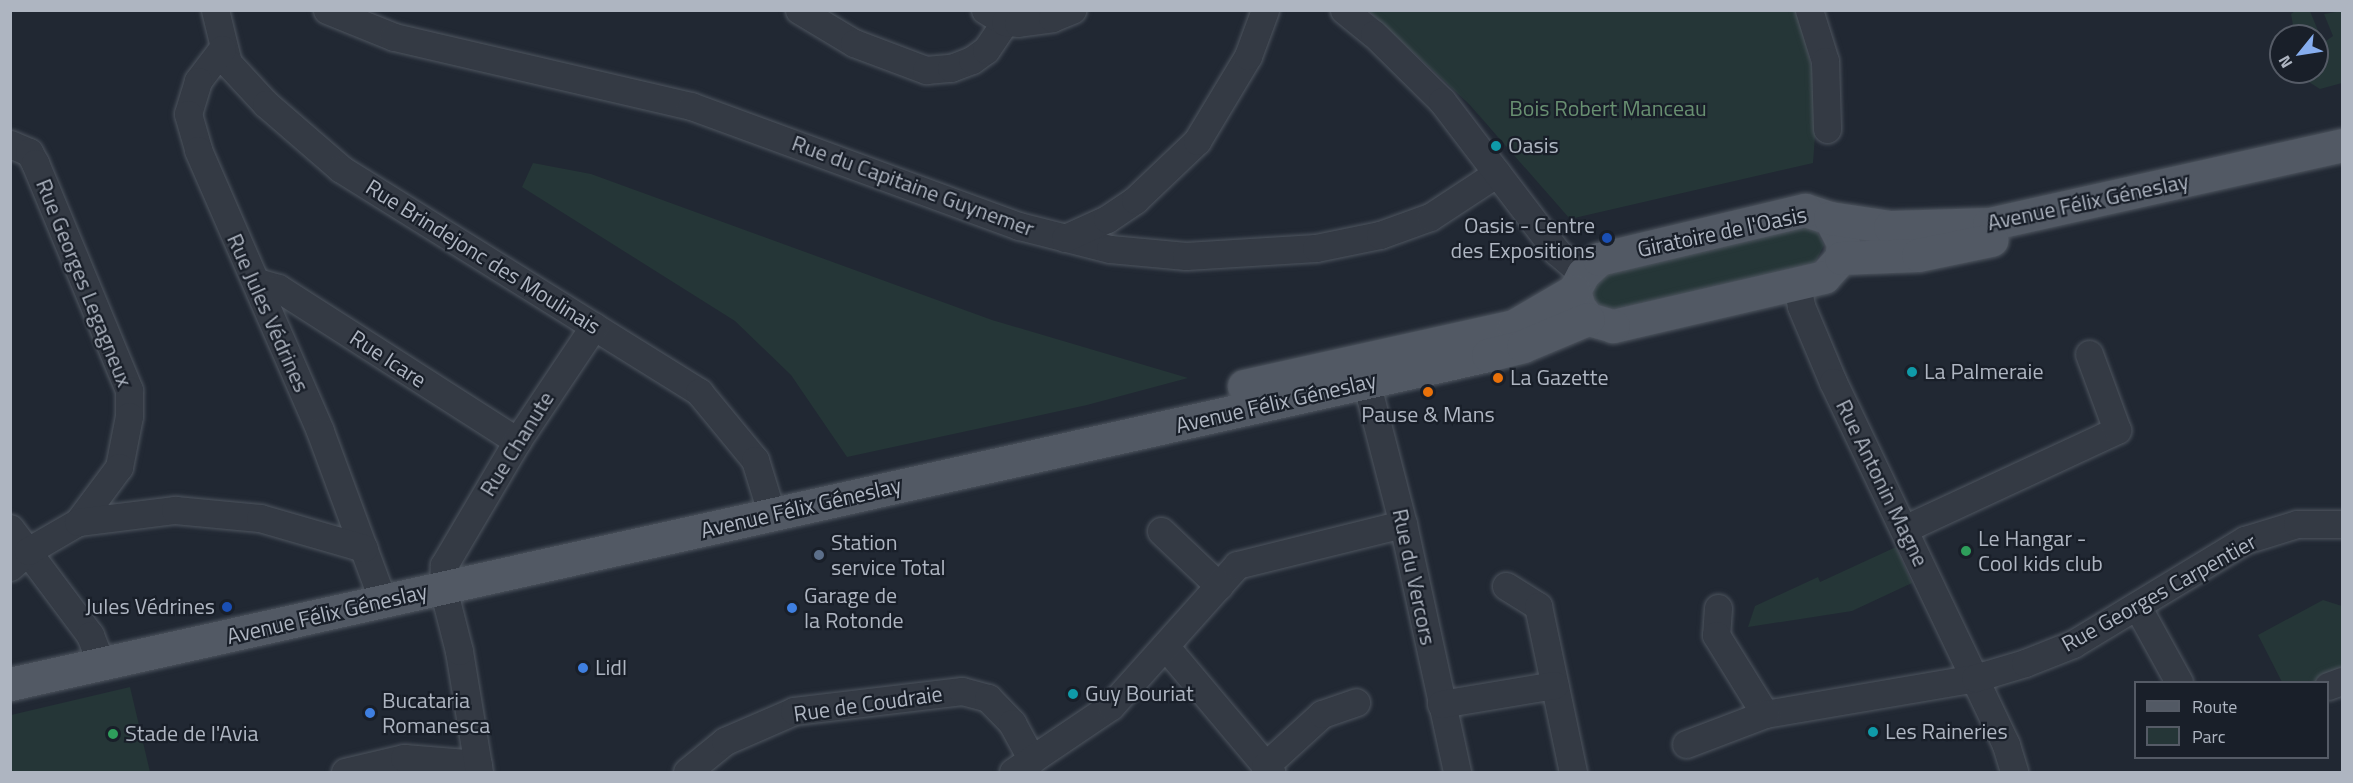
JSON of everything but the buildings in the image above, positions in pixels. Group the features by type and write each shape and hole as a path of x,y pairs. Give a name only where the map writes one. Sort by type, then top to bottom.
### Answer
{"main road":[{"name":"Avenue Félix Géneslay","path":"1830,218 1890,227 1989,224 2343,145"},
{"name":"Avenue Félix Géneslay","path":"1841,258 1940,252 2343,166"},
{"name":"Giratoire de l'Oasis","path":"1582,295 1599,259 1805,210 1830,218 1843,244 1841,258"},
{"path":"1582,295 1613,326 1824,277 1841,258"},
{"name":"Avenue Félix Géneslay","path":"10,684 97,654 1364,371 1523,346 1582,295"},
{"name":"Avenue Félix Géneslay","path":"10,662 97,654"}],"street":[{"name":"Rue Brindejonc des Moulinais","path":"214,10 222,48 228,63 266,104 341,169 699,392 755,460 769,504"},
{"name":"Rue du Capitaine Guynemer","path":"327,10 394,37 691,106 1019,226 1110,249 1186,256 1316,248 1380,235 1430,217 1497,173"},
{"path":"799,10 854,43 926,70 951,68 972,60 986,50 995,16 1052,18 1072,10"},
{"path":"1065,238 1135,200 1197,141 1248,56 1265,10"},
{"path":"1344,10 1374,34 1442,101 1557,252 1582,295"},
{"path":"1809,10 1825,61 1827,129"},
{"name":"Rue Jules Védrines","path":"222,48 198,81 188,114 198,150 257,282 380,591"},
{"name":"Rue Georges Legagneux","path":"15,145 35,163 129,390 129,416 119,467 78,522"},
{"name":"Rue Icare","path":"257,282 278,288 517,441"},
{"name":"Rue Antonin Magne","path":"1797,285 1801,306 1833,382 1975,678 2006,745 2014,772"},
{"name":"Rue Chanute","path":"443,577 517,441 594,326"},
{"path":"1904,529 2117,430 2089,354"},
{"name":"Rue du Vercors","path":"1364,371 1403,524 1457,772"},
{"path":"20,559 78,522 175,510 210,510 260,518 364,548"},
{"path":"1022,766 1111,706 1237,565 1403,524"},
{"name":"Rue Georges Carpentier","path":"1686,744 1766,714 1975,678 2073,644 2245,540 2297,524 2343,524"},
{"path":"10,528 20,559 97,654"},
{"path":"1161,531 1219,586"},
{"path":"345,772 404,758 478,768 459,651 443,577"},
{"path":"1506,586 1538,606 1573,772"},
{"path":"2137,606 2178,681"},
{"path":"1718,608 1716,635 1766,714"},
{"path":"1165,646 1268,769 1322,714 1356,702"},
{"path":"2329,687 2343,681"},
{"path":"1441,704 1554,685"},
{"name":"Rue de Coudraie","path":"687,772 725,741 794,711 962,691 988,698 1012,723 1022,766"}],"green space":[{"name":"Bois Robert Manceau","path":"1369,11 1798,11 1818,95 1813,163 1570,219 1469,104"},
{"path":"2295,11 2310,11 2315,24 2293,24 2291,14"},
{"path":"2342,11 2342,83 2320,89 2312,84 2329,84 2329,39 2333,36 2324,14"},
{"path":"533,163 591,174 992,320 1188,378 1087,405 847,457 791,375 735,321 522,187"},
{"path":"1814,225 1824,245 1815,263 1616,317 1597,311 1589,286 1596,275"},
{"path":"1896,547 1912,583 1852,611 1748,627 1755,606 1818,577 1820,582"},
{"path":"2323,600 2342,606 2342,673 2318,681 2281,681 2258,635"},
{"name":"Stade de l'Avia","path":"130,687 150,772 11,772 11,715"}],"place":[{"name":"Oasis","path":"1496,146"},
{"name":"Oasis - Centre des Expositions","path":"1607,238"},
{"name":"La Palmeraie","path":"1912,372"},
{"name":"La Gazette","path":"1498,378"},
{"name":"Pause & Mans","path":"1428,392"},
{"name":"Le Hangar - Cool kids club","path":"1966,551"},
{"name":"Station service Total","path":"819,555"},
{"name":"Jules Védrines","path":"227,607"},
{"name":"Garage de la Rotonde","path":"792,608"},
{"name":"Lidl","path":"583,668"},
{"name":"Guy Bouriat","path":"1073,694"},
{"name":"Bucataria Romanesca","path":"370,713"},
{"name":"Les Raineries","path":"1873,732"},
{"name":"Stade de l'Avia","path":"113,734"}]}
